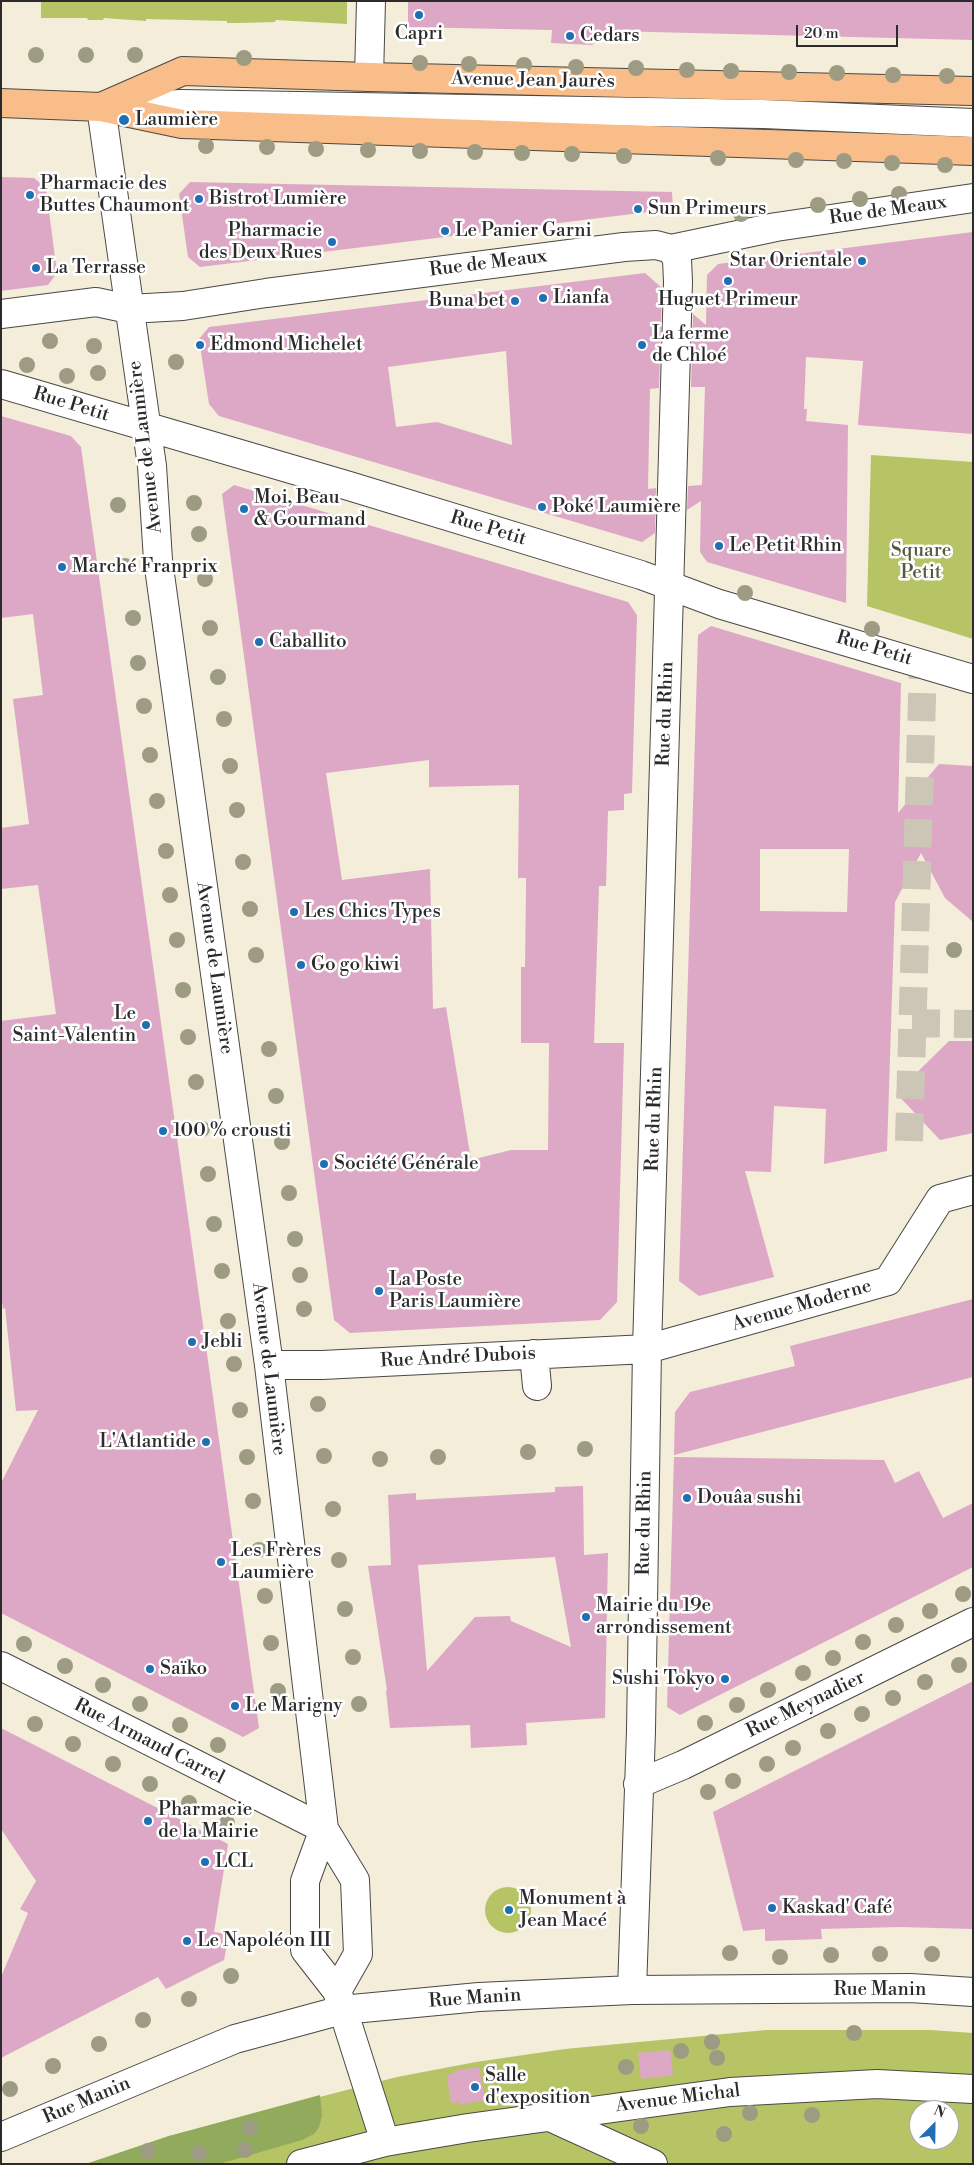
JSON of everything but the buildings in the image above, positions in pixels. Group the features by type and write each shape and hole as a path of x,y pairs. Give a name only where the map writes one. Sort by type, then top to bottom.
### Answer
{"main road":[{"name":"Avenue Jean Jaurès","path":"101,107 183,71 973,91"},
{"name":"Avenue Jean Jaurès","path":"1,103 101,107 182,124 973,151"}],"street":[{"path":"369,77 370,1"},
{"name":"Avenue Jean Jaurès","path":"101,107 182,104 734,113 973,123"},
{"name":"Avenue de Laumière","path":"101,107 152,466 158,560 269,1366 324,1829 355,1880 358,1954 340,2001"},
{"name":"Rue de Meaux","path":"1,314 96,302 129,309 184,306 266,293 624,247 656,246 671,249 776,227 973,198"},
{"name":"Rue du Rhin","path":"632,1990 641,1722 647,1349 678,282 677,259 671,249"},
{"name":"Rue Petit","path":"1,384 415,506 670,586 719,604 973,679"},
{"name":"Avenue Moderne","path":"647,1349 888,1281 940,1199 973,1190"},
{"name":"Rue André Dubois","path":"269,1366 647,1349"},
{"path":"534,1354 536,1386"},
{"name":"Rue Meynadier","path":"638,1784 683,1765 973,1622"},
{"name":"Rue Armand Carrel","path":"1,1666 324,1829"},
{"name":"Avenue de Laumière","path":"324,1829 305,1882 305,1950 340,2001"},
{"name":"Rue Manin","path":"1,2137 234,2039 340,2001 632,1990 910,1988 973,1992"},
{"path":"340,2001 366,2077 385,2142"},
{"name":"Avenue Michal","path":"301,2164 385,2142 548,2116 730,2092 877,2084 973,2089"},
{"path":"548,2116 653,2164"}],"green space":[{"path":"41,1 347,1 347,24 276,20 275,22 227,23 227,21 41,18"},
{"name":"Square Petit","path":"871,455 973,462 973,639 867,606"},
{"path":"508,1887 521,1891 527,1897 531,1910 527,1923 521,1929 508,1933 495,1929 489,1923 485,1910 489,1897 495,1891"},
{"path":"766,2030 931,2030 973,2033 973,2164 86,2164 169,2136 397,2077 476,2062 565,2049"},
{"path":"320,2095 322,2116 319,2127 314,2134 302,2140 219,2164 86,2164 169,2136"}],"tunnel":[{"path":"909,1141 923,664"},
{"path":"912,1023 973,1024"}],"place":[{"name":"Capri","path":"419,15"},
{"name":"Cedars","path":"570,36"},
{"name":"Laumière","path":"124,120"},
{"name":"Pharmacie des Buttes Chaumont","path":"30,195"},
{"name":"Bistrot Lumière","path":"199,199"},
{"name":"Sun Primeurs","path":"638,209"},
{"name":"Le Panier Garni","path":"445,231"},
{"name":"Pharmacie des Deux Rues","path":"332,242"},
{"name":"Star Orientale","path":"862,261"},
{"name":"La Terrasse","path":"36,268"},
{"name":"Huguet Primeur","path":"728,281"},
{"name":"Lianfa","path":"543,298"},
{"name":"Buna bet","path":"515,301"},
{"name":"Edmond Michelet","path":"200,345"},
{"name":"La ferme de Chloé","path":"642,345"},
{"name":"Poké Laumière","path":"542,507"},
{"name":"Moi, Beau & Gourmand","path":"244,509"},
{"name":"Le Petit Rhin","path":"719,546"},
{"name":"Marché Franprix","path":"62,567"},
{"name":"Caballito","path":"259,642"},
{"name":"Les Chics Types","path":"294,912"},
{"name":"Go go kiwi","path":"301,965"},
{"name":"Le Saint-Valentin","path":"146,1025"},
{"name":"100 % crousti","path":"163,1131"},
{"name":"Société Générale","path":"324,1164"},
{"name":"La Poste Paris Laumière","path":"379,1291"},
{"name":"Jebli","path":"192,1342"},
{"name":"L'Atlantide","path":"206,1442"},
{"name":"Douâa sushi","path":"687,1498"},
{"name":"Les Frères Laumière","path":"221,1562"},
{"name":"Mairie du 19e arrondissement","path":"586,1617"},
{"name":"Saïko","path":"150,1669"},
{"name":"Sushi Tokyo","path":"725,1679"},
{"name":"Le Marigny","path":"235,1706"},
{"name":"Pharmacie de la Mairie","path":"148,1821"},
{"name":"LCL","path":"205,1862"},
{"name":"Kaskad' Café","path":"772,1908"},
{"name":"Monument à Jean Macé","path":"509,1910"},
{"name":"Le Napoléon III","path":"187,1941"},
{"name":"Salle d'exposition","path":"475,2087"}]}
